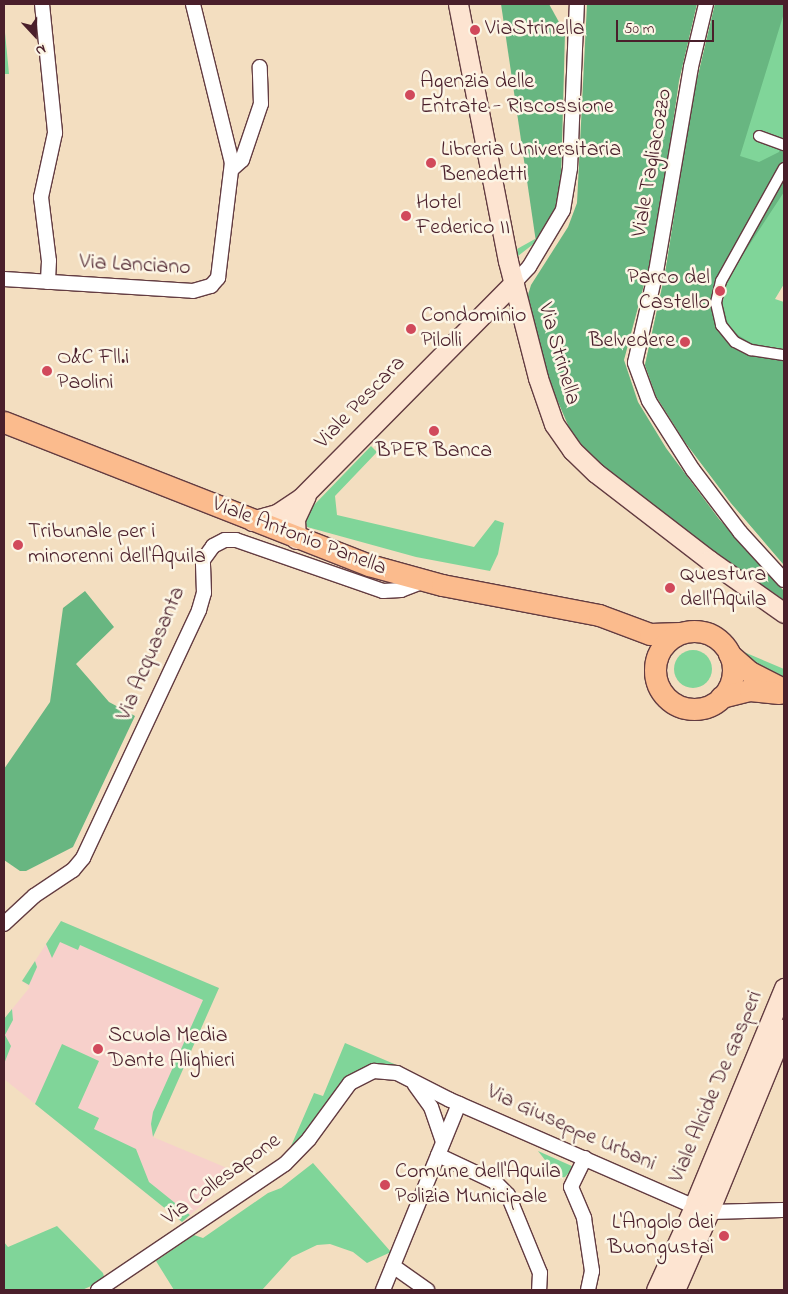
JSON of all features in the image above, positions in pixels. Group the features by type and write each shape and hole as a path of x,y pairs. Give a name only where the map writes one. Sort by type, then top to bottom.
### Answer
{"main road":[{"name":"Via Strinella","path":"458,4 514,283 550,414 572,450 652,517 784,613"},
{"name":"Viale Pescara","path":"252,521 281,512 309,490 514,283"},
{"name":"Viale Antonio Panella","path":"4,422 296,539 424,581 605,617 650,634 680,633"},
{"name":"Viale Pescara","path":"296,539 295,518 309,490"},
{"name":"Viale Antonio Panella","path":"605,617 632,635 655,673"},
{"path":"784,689 750,672 729,654 723,644 703,632 680,633 660,649 655,673 662,692 678,706 701,708 721,697 750,690 784,694"},
{"path":"721,697 732,677 729,654"},
{"name":"Viale Alcide De Gasperi","path":"676,1290 701,1209 784,988"},
{"name":"Viale Alcide De Gasperi","path":"656,1290 701,1209 784,1030"}],"street":[{"path":"42,4 55,133 40,197 49,261 48,282"},
{"name":"Via Lanciano","path":"4,279 193,292 211,286 218,278 222,266 222,231 232,168 193,4"},
{"name":"Viale Pescara","path":"514,283 530,267 563,210 570,168 577,4"},
{"name":"Viale Tagliacozzo","path":"706,4 691,67 656,271 634,363 649,400 693,470 740,532 784,580"},
{"path":"232,168 242,160 261,104 260,67"},
{"path":"759,136 784,145"},
{"path":"784,168 721,280 716,302 721,324 736,342 751,350 784,355"},
{"name":"Via Acquasanta","path":"4,924 34,896 73,870 83,858 199,610 204,593 203,560 213,546 225,540 236,540 383,591 401,590 424,581"},
{"name":"Via Collesapone","path":"98,1290 290,1160 355,1078 381,1070 405,1076 459,1104"},
{"path":"405,1076 427,1099 439,1123 440,1149"},
{"path":"382,1290 394,1266 459,1104"},
{"name":"Via Giuseppe Urbani","path":"459,1104 701,1209 784,1210"},
{"path":"440,1149 491,1180 508,1195 540,1270 539,1290"},
{"path":"585,1158 571,1188 584,1218 592,1274 588,1290"},
{"path":"394,1266 427,1290"}],"shaded area":[{"name":"Scuola Media Dante Alighieri","path":"61,921 219,988 153,1137 239,1173 182,1222 4,1079 4,1019 30,987 22,981"}],"green space":[{"path":"501,4 549,4 565,33 561,180 557,208 536,242"},
{"path":"587,4 697,4 679,81 657,236 624,360 638,402 666,448 719,519 784,591 784,600 654,510 602,468 571,432 549,381 527,298 531,285 568,227 577,203"},
{"name":"Parco del Castello","path":"715,4 784,4 784,284 775,299 784,302 784,565 731,503 685,442 656,396 645,365 665,274 693,97"},
{"name":"Parco del Castello","path":"715,4 784,4 784,13 740,156 759,162 779,152 784,137 784,192 729,276 722,301 728,324 738,335 751,343 784,350 784,565 731,503 685,442 656,396 645,365 665,274 693,97"},
{"path":"4,22 9,74 4,74"},
{"path":"535,239 536,242 518,256 517,249"},
{"path":"371,446 377,452 335,496 337,515 474,547 495,520 504,523 498,554 490,571 416,557 307,527 303,518 312,503 314,505"},
{"path":"85,591 114,627 76,664 109,702 135,716 73,847 26,871 20,871 4,860 4,769 50,702 63,608"},
{"path":"693,650 707,655 712,669 707,683 693,688 679,683 674,669 679,655"},
{"path":"744,652 784,669 784,681 740,653"},
{"path":"61,921 219,988 153,1137 151,1124 153,1112 203,1000 80,945 78,950 60,942 52,958 46,944"},
{"path":"35,961 37,967 29,985 22,981"},
{"path":"12,1009 13,1020 5,1035 11,1046 4,1064 4,1019"},
{"path":"345,1043 399,1066 369,1067 347,1078 288,1153 314,1093 323,1096"},
{"path":"62,1044 99,1061 78,1108 99,1118 94,1129 136,1149 149,1182 190,1215 182,1222 35,1104"},
{"path":"538,1151 574,1167 565,1177 559,1178"},
{"path":"313,1163 391,1252 367,1263 353,1252 330,1244 317,1245 292,1257 262,1290 174,1290 156,1261 194,1235 203,1238 268,1193 281,1188"},
{"path":"57,1226 103,1273 105,1280 82,1290 4,1290 4,1242 8,1247"}],"place":[{"name":"ViaStrinella","path":"475,30"},
{"name":"Agenzia delle Entrate - Riscossione","path":"410,95"},
{"name":"Libreria Universitaria Benedetti","path":"431,163"},
{"name":"Hotel Federico II","path":"406,216"},
{"name":"Parco del Castello","path":"720,291"},
{"name":"Condominio Pilolli","path":"411,329"},
{"name":"Belvedere","path":"685,342"},
{"name":"O&C Fll.i Paolini","path":"47,371"},
{"name":"BPER Banca","path":"434,431"},
{"name":"Tribunale per i minorenni dell'Aquila","path":"18,545"},
{"name":"Questura dell'Aquila","path":"670,588"},
{"name":"Scuola Media Dante Alighieri","path":"98,1049"},
{"name":"Comune dell'Aquila Polizia Municipale","path":"385,1185"},
{"name":"L'Angolo dei Buongustai","path":"724,1236"}]}
